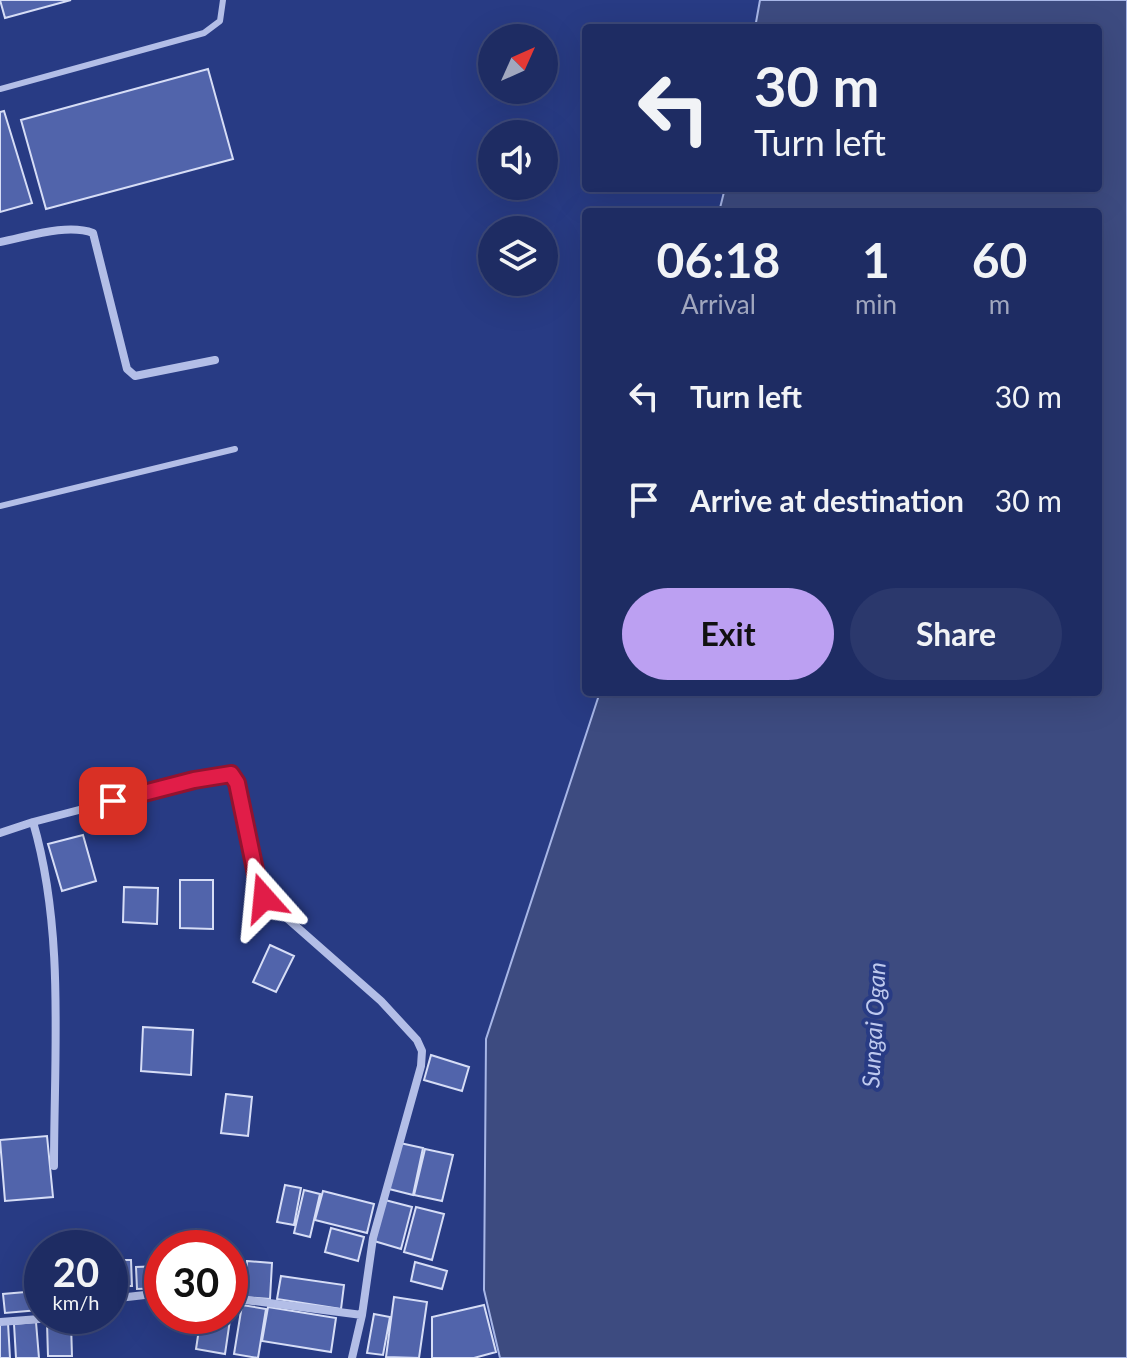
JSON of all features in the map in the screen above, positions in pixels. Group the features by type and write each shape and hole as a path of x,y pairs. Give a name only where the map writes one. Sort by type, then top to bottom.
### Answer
{"street":[{"path":"0,242 75,230 93,233 127,369 135,376 215,360"},
{"path":"0,833 194,780 231,774 237,783 259,889 264,898 381,1001 417,1040 422,1051 421,1066 373,1238 362,1315 352,1358"},
{"path":"33,822 47,886 54,977 54,1166"},
{"path":"248,1300 362,1315"},
{"path":"0,1322 24,1320"}],"lane":[{"path":"0,89 204,33 220,21 223,0"},
{"path":"0,506 235,449"}],"water":[{"name":"Sungai Ogan","path":"760,0 1127,0 1127,1358 500,1358 484,1290 486,1039 599,696 1102,696 1102,208 720,208 724,192 1102,192 1102,24 756,24"}],"building":[{"path":"0,0 71,0 5,18"},
{"path":"208,69 233,159 46,209 21,120"},
{"path":"4,111 32,203 0,212 0,112"},
{"path":"83,835 96,881 62,891 48,844"},
{"path":"180,880 213,880 213,929 180,928"},
{"path":"124,887 158,888 157,924 123,922"},
{"path":"270,945 294,956 276,992 253,982"},
{"path":"143,1027 193,1030 191,1075 141,1071"},
{"path":"431,1055 469,1067 462,1091 424,1080"},
{"path":"226,1094 252,1097 248,1136 221,1133"},
{"path":"47,1136 53,1197 5,1201 0,1140"},
{"path":"400,1143 423,1148 413,1195 389,1189"},
{"path":"425,1149 453,1155 442,1201 414,1195"},
{"path":"285,1185 301,1188 294,1225 277,1222"},
{"path":"304,1190 320,1194 310,1237 294,1233"},
{"path":"323,1191 374,1204 367,1233 315,1220"},
{"path":"385,1200 412,1207 401,1249 374,1241"},
{"path":"416,1207 444,1214 432,1260 404,1252"},
{"path":"331,1228 364,1237 358,1261 325,1252"},
{"path":"128,1260 131,1260 132,1286 128,1286"},
{"path":"248,1261 272,1263 270,1299 248,1297"},
{"path":"415,1262 447,1271 442,1289 411,1281"},
{"path":"136,1267 144,1267 144,1289 137,1289"},
{"path":"281,1276 344,1285 341,1309 277,1299"},
{"path":"24,1292 24,1311 5,1313 3,1294"},
{"path":"394,1297 427,1302 419,1358 386,1357"},
{"path":"484,1305 496,1352 474,1358 432,1358 432,1317"},
{"path":"248,1306 266,1309 258,1358 234,1354 237,1334 248,1334"},
{"path":"268,1307 336,1318 331,1352 262,1341"},
{"path":"374,1314 390,1317 383,1355 367,1353"},
{"path":"8,1323 10,1358 0,1358 0,1324"},
{"path":"24,1323 24,1334 37,1334 39,1358 16,1358 14,1324"},
{"path":"47,1334 71,1334 72,1356 48,1356"},
{"path":"198,1334 228,1334 225,1354 196,1349"}],"route":[{"path":"113,801 220,774 231,774 240,794 259,889 264,898"}]}
